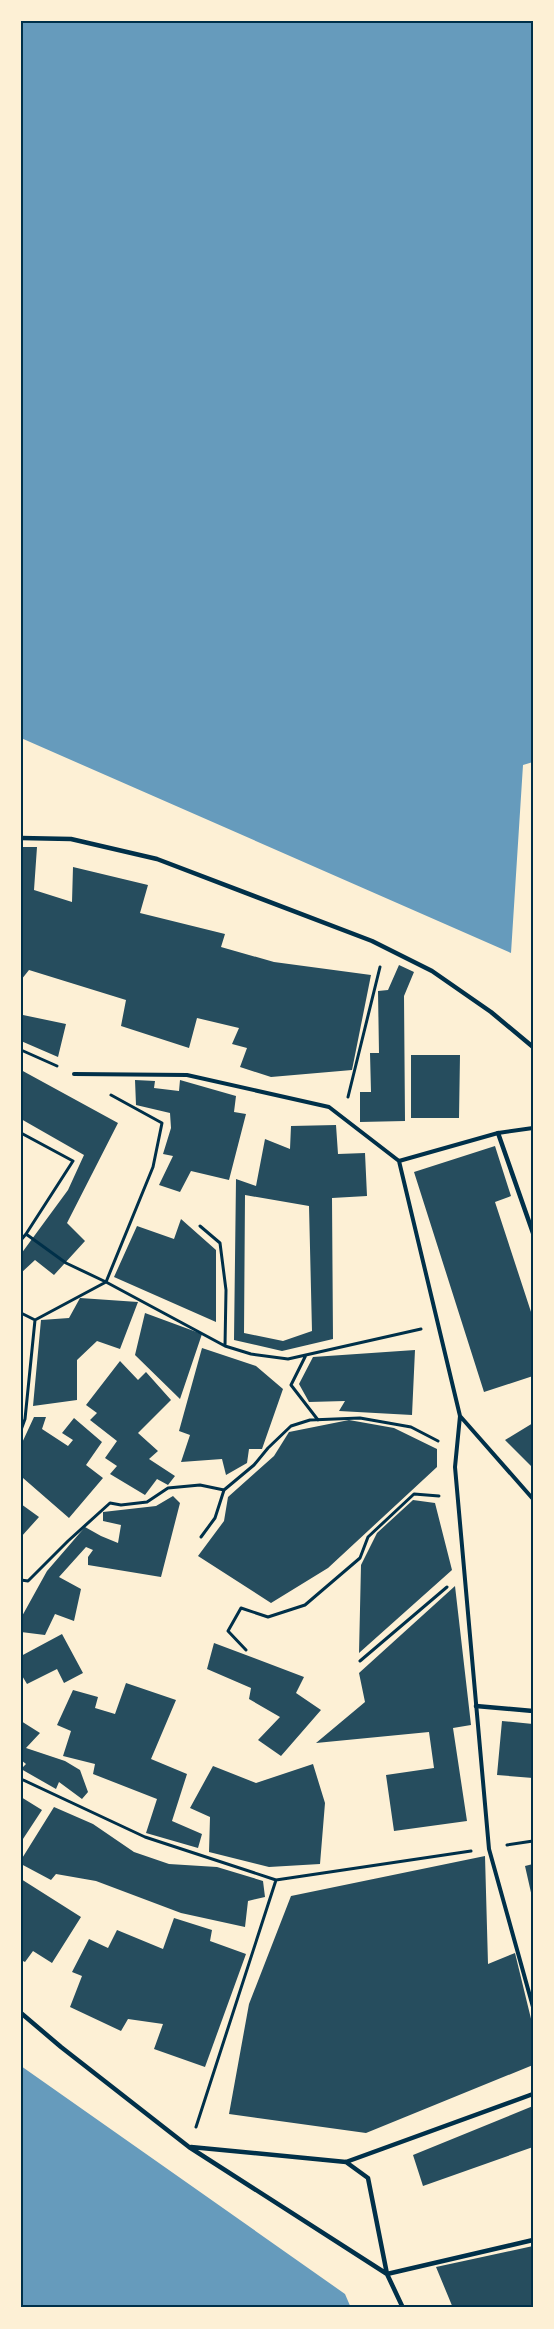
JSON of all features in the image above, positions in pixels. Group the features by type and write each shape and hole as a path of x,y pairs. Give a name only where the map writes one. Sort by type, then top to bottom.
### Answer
{"street":[{"path":"21,838 71,839 157,859 385,948 432,971 491,1012 533,1047"},
{"path":"498,1133 533,1233"},
{"path":"476,1706 533,1711"},
{"path":"21,2013 61,2047 189,2147 387,2274 533,2240"},
{"path":"189,2147 346,2162 533,2094"},
{"path":"346,2162 368,2178 387,2274 403,2308"}],"lane":[{"path":"74,1074 187,1075 329,1107 399,1161 460,1416 455,1467 489,1848 533,2007"},
{"path":"399,1161 498,1133 533,1128"},
{"path":"460,1416 533,1499"}],"path":[{"path":"343,1117 385,948"},
{"path":"21,1050 74,1074"},
{"path":"34,1320 106,1282 153,1167 162,1124 106,1092"},
{"path":"21,1133 73,1161 21,1240"},
{"path":"200,1226 220,1243 226,1290 225,1346"},
{"path":"26,1234 66,1263 106,1282 225,1346 251,1354 288,1359 439,1325"},
{"path":"21,1313 34,1320"},
{"path":"21,1430 26,1419 34,1320"},
{"path":"306,1355 291,1385 318,1420"},
{"path":"201,1537 216,1518 224,1490 254,1465 268,1448 291,1426 318,1420 360,1418 411,1428 457,1450"},
{"path":"21,1580 28,1581 110,1503 121,1505 148,1502 168,1488 200,1485 224,1490"},
{"path":"246,1650 228,1631 241,1608 268,1617 305,1605 360,1558 368,1537 414,1494 457,1496"},
{"path":"360,1661 464,1572"},
{"path":"21,1779 145,1837 276,1880 533,1841"},
{"path":"189,2147 276,1880"}],"water":[{"path":"21,21 533,21 533,762 523,765 511,953 21,738"},
{"path":"21,2066 345,2294 351,2308 21,2308"}],"building":[{"path":"21,847 37,847 34,890 72,902 73,867 148,885 140,913 225,934 221,947 274,962 371,975 352,1070 271,1077 240,1067 247,1048 232,1044 239,1028 197,1018 189,1048 121,1026 126,1000 29,970 21,980"},
{"path":"399,965 414,972 404,996 405,1121 360,1122 360,1092 371,1092 370,1053 379,1053 378,991 388,990"},
{"path":"23,1015 66,1024 58,1057 21,1041"},
{"path":"411,1055 460,1055 459,1118 411,1118"},
{"path":"21,1070 118,1123 67,1223 85,1241 54,1275 35,1260 21,1273 21,1254 68,1190 84,1155 21,1119"},
{"path":"135,1080 155,1081 154,1088 179,1091 180,1080 236,1096 234,1112 246,1114 229,1180 191,1171 180,1192 159,1185 173,1156 163,1154 171,1128 170,1113 136,1105"},
{"path":"336,1125 338,1154 365,1153 367,1196 332,1198 333,1339 282,1351 234,1340 236,1179 256,1186 265,1139 290,1149 291,1126","holes":["245,1195 309,1206 312,1331 283,1341 244,1333"]},
{"path":"495,1146 511,1196 495,1202 533,1318 533,1376 484,1392 414,1172"},
{"path":"181,1219 216,1250 216,1322 114,1277 137,1226 174,1239"},
{"path":"80,1298 138,1302 120,1349 97,1341 77,1360 77,1400 33,1406 41,1320 69,1318"},
{"path":"145,1313 202,1334 180,1399 135,1355"},
{"path":"202,1348 256,1366 283,1389 262,1449 249,1449 247,1463 226,1475 222,1459 181,1462 190,1435 179,1431"},
{"path":"415,1350 412,1415 339,1411 345,1401 309,1402 299,1384 313,1357"},
{"path":"120,1361 138,1380 146,1372 171,1400 138,1433 158,1451 149,1459 175,1476 168,1485 157,1479 145,1495 110,1474 117,1466 105,1458 117,1441 90,1420 97,1413 86,1405"},
{"path":"34,1417 46,1417 42,1429 68,1446 73,1440 62,1433 74,1418 102,1442 86,1465 103,1478 69,1518 23,1478 21,1480 21,1445"},
{"path":"349,1420 394,1428 437,1449 437,1467 328,1568 271,1603 198,1556 224,1521 228,1497 274,1456 289,1432"},
{"path":"533,1423 533,1468 505,1440"},
{"path":"173,1496 180,1503 161,1577 88,1565 88,1557 93,1550 86,1547 59,1577 81,1589 74,1621 55,1614 45,1635 21,1632 21,1618 47,1571 85,1527 118,1543 121,1525 103,1521 103,1512 156,1506"},
{"path":"413,1500 435,1503 452,1570 359,1653 361,1565 377,1533"},
{"path":"21,1504 39,1517 21,1537"},
{"path":"455,1586 471,1725 453,1728 467,1821 394,1831 386,1775 434,1768 429,1732 316,1743 365,1702 359,1673"},
{"path":"62,1634 83,1673 64,1683 57,1669 27,1684 21,1674 21,1656"},
{"path":"214,1643 304,1677 296,1693 321,1710 281,1756 258,1740 280,1717 249,1699 251,1688 207,1669"},
{"path":"126,1683 176,1700 151,1759 187,1774 172,1821 202,1834 198,1848 146,1833 157,1799 93,1774 95,1764 63,1756 71,1731 57,1725 73,1690 98,1697 95,1708 115,1714"},
{"path":"21,1721 40,1733 26,1748 65,1761 80,1770 88,1792 82,1799 59,1782 56,1789 21,1769 26,1764 21,1760"},
{"path":"502,1721 533,1724 533,1778 497,1775"},
{"path":"313,1764 325,1803 320,1864 269,1867 209,1852 210,1817 190,1808 213,1766 256,1783"},
{"path":"21,1797 42,1810 21,1842"},
{"path":"54,1807 93,1824 134,1852 169,1864 217,1867 263,1881 265,1897 248,1901 245,1927 181,1913 96,1881 56,1874 51,1880 21,1864 21,1860"},
{"path":"485,1856 488,1964 515,1953 533,2027 533,2065 366,2133 229,2114 249,2004 291,1896"},
{"path":"533,1864 533,1897 532,1897 525,1866"},
{"path":"21,1879 81,1917 52,1963 33,1951 25,1962 21,1960"},
{"path":"174,1918 212,1930 210,1941 246,1954 205,2067 154,2049 163,2024 128,2019 121,2031 70,2007 82,1976 72,1972 89,1939 108,1948 117,1930 163,1949"},
{"path":"533,2106 533,2147 423,2186 413,2155"},
{"path":"533,2246 533,2308 453,2308 436,2267"}]}
